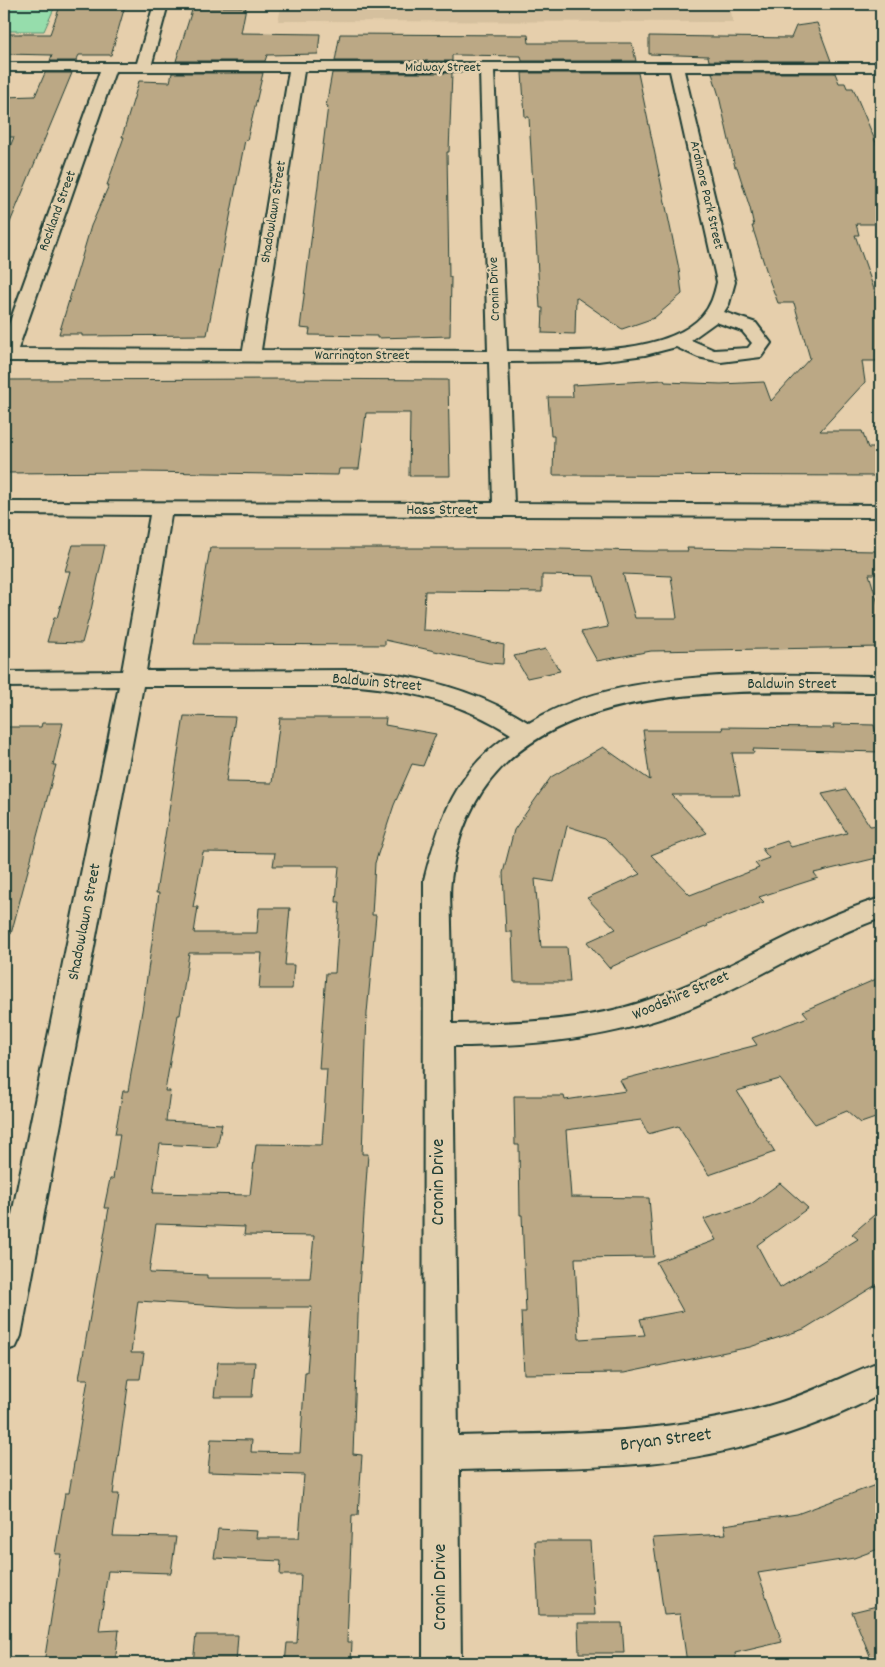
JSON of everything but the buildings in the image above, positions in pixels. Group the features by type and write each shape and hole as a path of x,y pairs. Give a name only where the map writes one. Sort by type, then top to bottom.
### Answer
{"street":[{"path":"143,68 160,4"},
{"name":"Midway Street","path":"4,68 676,68 881,60"},
{"name":"Rockland Street","path":"5,355 109,68"},
{"name":"Shadowlawn Street","path":"251,356 297,68"},
{"name":"Cronin Drive","path":"487,68 504,510"},
{"name":"Ardmore Park Street","path":"676,68 726,282 725,297 713,316"},
{"path":"676,340 707,355 730,358 754,354 762,342 749,327 713,316"},
{"name":"Warrington Street","path":"5,355 609,355 644,350 676,340 693,332 713,316"},
{"name":"Hass Street","path":"4,508 881,511"},
{"name":"Shadowlawn Street","path":"4,1336 133,678 162,508"},
{"name":"Baldwin Street","path":"4,679 359,678 398,681 436,689 472,701 504,717 528,734 561,716 599,701 639,691 708,685 881,684"},
{"name":"Cronin Drive","path":"442,1663 437,880 449,832 462,801 478,778 503,753 528,734"},
{"name":"Woodshire Street","path":"438,1035 541,1033 586,1028 629,1018 689,996 816,933 881,908"},
{"name":"Bryan Street","path":"441,1453 649,1446 715,1436 794,1416 852,1393 881,1377"}],"shaded area":[{"path":"282,4 881,4 881,7 730,7 733,22 278,21"}],"green space":[{"path":"4,4 56,4 44,31 4,31"}]}
